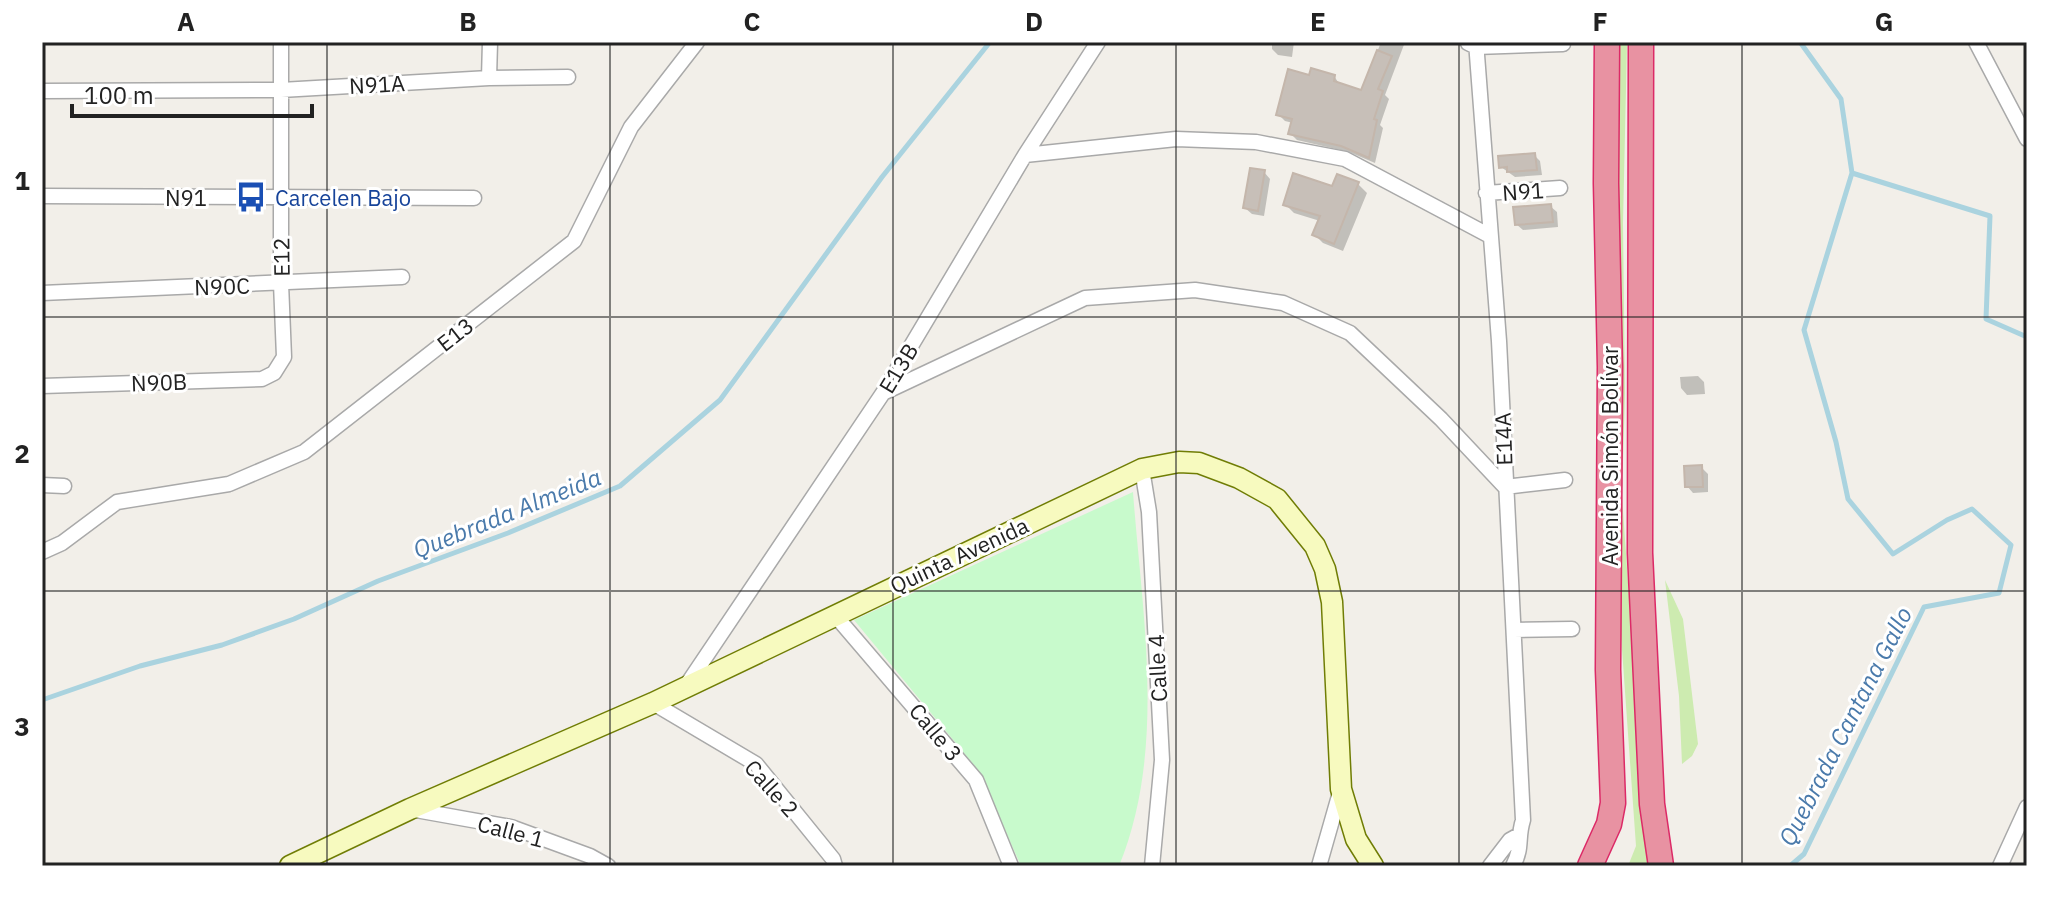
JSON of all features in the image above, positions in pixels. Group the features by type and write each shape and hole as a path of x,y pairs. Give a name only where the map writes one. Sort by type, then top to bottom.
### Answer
{"highway":[{"name":"Avenida Simón Bolívar","path":"1590,866 1609,824 1613,803 1608,670 1610,367 1607,42"},
{"name":"Avenida Simón Bolívar","path":"1641,42 1640,553 1652,804 1661,866"}],"street":[{"name":"E12","path":"274,373 284,357 280,197 281,42"},
{"path":"489,78 490,42"},
{"name":"E13","path":"42,552 62,543 117,502 229,484 304,452 574,241 631,127 697,42"},
{"name":"E13B","path":"686,686 883,393 1025,155 1098,42"},
{"path":"1976,42 2027,139"},
{"path":"1473,44 1563,44"},
{"name":"E14A","path":"1473,44 1499,341 1514,630 1523,820 1519,835 1522,845 1513,866"},
{"name":"N91A","path":"42,91 281,90 489,78 568,77"},
{"path":"1025,155 1176,139 1256,142 1345,159 1490,236"},
{"name":"N91","path":"1486,193 1560,188"},
{"name":"N91","path":"42,196 474,198"},
{"name":"N90C","path":"42,293 402,277"},
{"path":"883,393 1085,298 1195,290 1283,303 1350,333 1441,419 1505,487 1565,480"},
{"name":"N90B","path":"42,386 262,379 274,373"},
{"name":"Quinta Avenida","path":"290,866 410,809 653,703 1142,469 1179,462 1199,463 1239,478 1277,499 1315,546 1325,569 1332,602 1341,789 1356,839 1373,866"},
{"name":"Calle 4","path":"1142,469 1149,512 1162,760 1152,866"},
{"path":"42,485 64,486"},
{"name":"Calle 3","path":"834,614 976,780 1011,866"},
{"path":"1514,630 1572,629"},
{"name":"Calle 2","path":"653,703 756,764 833,859 835,866"},
{"path":"1319,866 1341,789"},
{"path":"2000,866 2027,807"},
{"name":"Calle 1","path":"410,809 511,827 590,856 608,866"},
{"path":"1490,866 1510,840 1519,835"}],"green space":[{"path":"1613,42 1627,44 1622,496 1636,699 1655,866 1628,866 1636,846 1619,607"},
{"path":"1133,492 1147,681 1143,775 1134,821 1119,866 1021,866 978,770 854,620"},
{"path":"1665,580 1683,619 1698,744 1692,756 1682,764 1679,696"}],"building":[{"path":"1377,50 1392,56 1378,89 1383,91 1374,119 1377,120 1369,158 1341,146 1288,134 1292,119 1276,115 1288,69 1309,75 1311,68 1335,75 1334,81 1361,90"},
{"path":"1535,153 1537,170 1507,172 1507,167 1499,168 1498,156"},
{"path":"1250,168 1265,170 1258,211 1243,208"},
{"path":"1293,173 1332,186 1337,174 1359,182 1334,244 1312,235 1320,216 1283,205"},
{"path":"1551,204 1553,222 1515,225 1513,207"},
{"path":"1702,465 1703,487 1685,487 1684,466"}],"waterway":[{"name":"Quebrada Almeida","path":"42,700 140,666 222,645 294,619 378,581 508,533 620,486 720,400 882,177 990,42"},
{"name":"Quebrada Cantana Gallo","path":"1790,866 1804,854 1924,607 1999,593 2011,545 1972,509 1947,520 1893,554 1848,499 1836,442 1804,330 1852,173 1841,99 1800,42"},
{"path":"1852,173 1990,216 1986,319 2027,337"}],"place":[{"name":"Carcelen Bajo","path":"251,197"}]}
